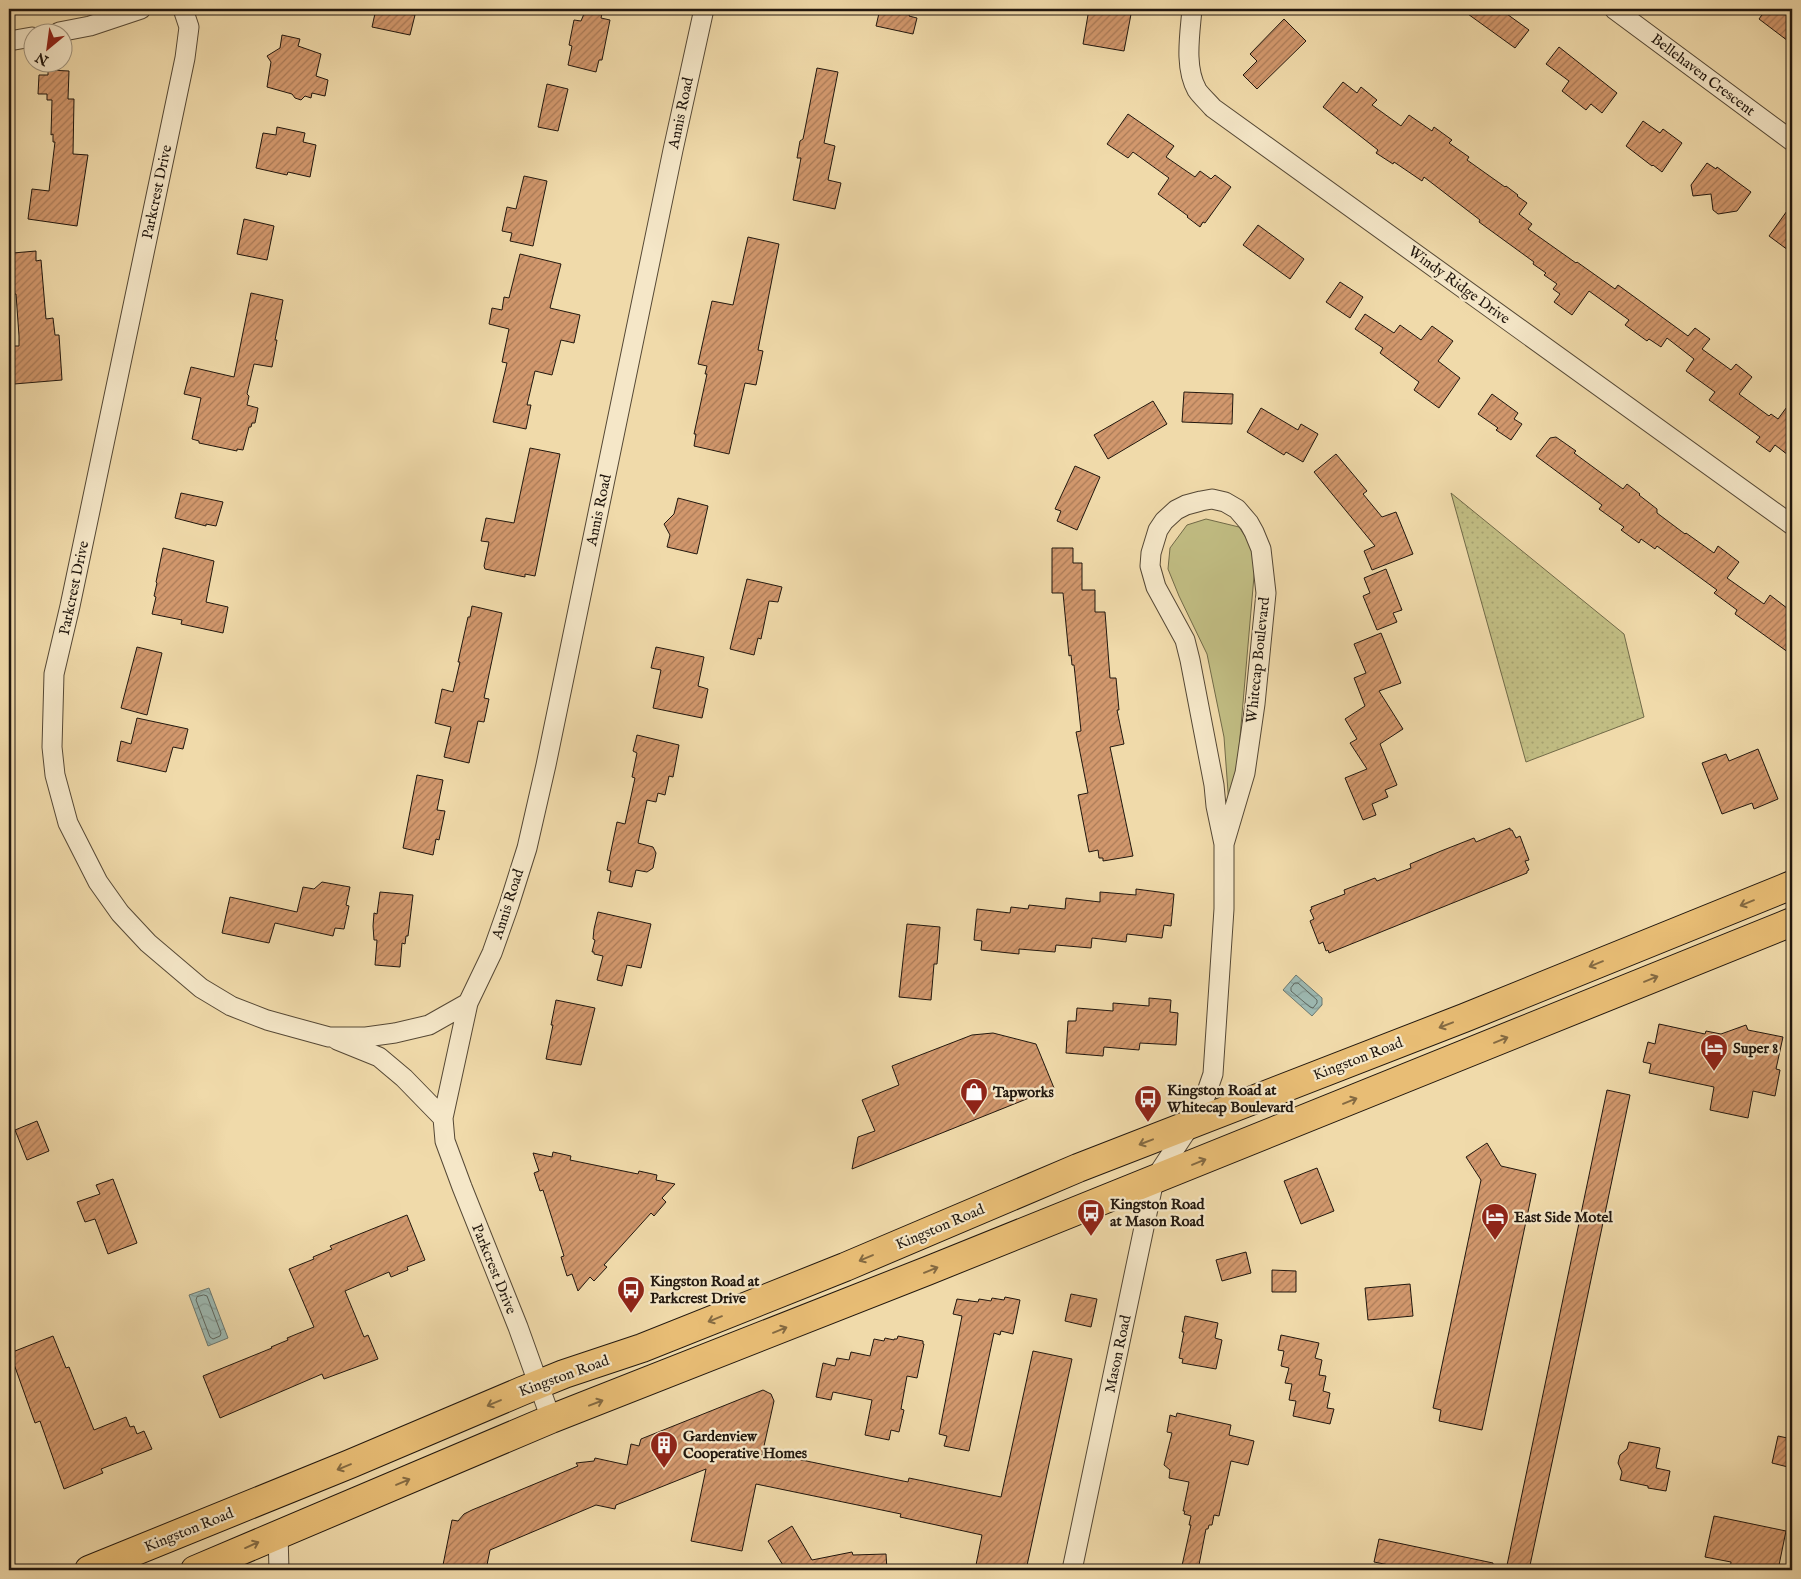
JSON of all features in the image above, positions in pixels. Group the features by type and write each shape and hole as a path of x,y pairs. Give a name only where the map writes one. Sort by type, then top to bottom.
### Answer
{"main road":[{"name":"Kingston Road","path":"89,1570 350,1464 564,1374 642,1348 845,1267 1078,1168 1185,1134 1455,1021 1792,885"},
{"path":"195,1570 551,1420 1154,1180 1792,922"},
{"path":"638,1386 635,1373 642,1348"}],"street":[{"path":"72,29 90,26 141,9"},
{"name":"Parkcrest Drive","path":"183,9 189,27 185,58 70,606 54,674 52,747 54,775 68,824 98,882 120,913 148,943 201,988 231,1006 267,1020 329,1037 378,1058 404,1078 443,1118"},
{"name":"Annis Road","path":"468,1003 492,954 527,848 704,9"},
{"name":"Windy Ridge Drive","path":"1192,9 1190,71 1197,90 1213,108 1792,525"},
{"name":"Bellehaven Crescent","path":"1614,9 1792,142"},
{"path":"9,41 22,39"},
{"name":"Whitecap Boulevard","path":"1185,1134 1201,1109 1213,1074 1224,908 1224,844 1188,653 1184,640 1156,587 1150,566 1151,553 1158,530 1164,521 1176,510 1186,505 1212,500 1225,502 1237,509 1249,523 1261,550 1266,593 1255,704 1245,772 1224,844"},
{"name":"Parkcrest Drive","path":"329,1037 395,1033 429,1025 468,1003"},
{"name":"Parkcrest Drive","path":"468,1003 443,1118 445,1140 518,1328 551,1420"},
{"name":"Mason Road","path":"1072,1570 1154,1180 1185,1134"},
{"path":"278,1534 279,1570"}],"shaded area":[{"path":"1451,493 1624,634 1644,717 1526,762"},
{"path":"1206,519 1239,527 1256,553 1235,795 1230,819 1224,737 1207,654 1168,569 1170,548 1187,525"}],"water":[{"path":"1296,975 1322,998 1322,1005 1312,1016 1283,990"},
{"path":"209,1288 228,1338 208,1346 189,1295"}],"building":[{"path":"376,9 415,15 410,35 372,27"},
{"path":"586,9 603,9 601,18 610,20 602,60 599,60 596,72 568,65 572,46 569,45 574,20 581,21"},
{"path":"880,9 911,9 909,16 917,18 913,34 876,26"},
{"path":"1089,9 1132,9 1124,51 1083,44"},
{"path":"1461,9 1500,9 1529,30 1515,48"},
{"path":"1766,9 1792,9 1792,44 1759,19"},
{"path":"1284,19 1306,41 1257,89 1243,75 1257,61 1250,54"},
{"path":"282,35 300,39 298,46 321,54 316,76 328,80 325,96 312,93 311,98 305,96 301,100 295,98 292,94 267,87 271,62 267,56 280,48"},
{"path":"1559,47 1617,93 1602,113 1591,104 1586,110 1562,91 1569,81 1546,64"},
{"path":"817,68 838,72 824,143 835,146 828,180 841,183 835,209 793,200 801,158 797,158 800,141 803,139"},
{"path":"48,72 69,72 68,99 74,99 73,154 88,155 77,226 28,219 32,189 49,191 55,142 53,142 53,134 51,135 52,100 47,100 47,94 38,94 39,75 48,75"},
{"path":"1343,82 1357,93 1361,87 1377,100 1372,105 1401,126 1409,115 1432,131 1434,127 1452,140 1449,143 1469,157 1467,160 1506,186 1527,203 1519,214 1532,224 1528,229 1615,289 1618,285 1688,336 1695,328 1710,339 1702,349 1731,370 1736,364 1752,377 1739,394 1769,416 1771,414 1778,419 1792,400 1792,458 1775,445 1770,452 1756,442 1760,437 1709,400 1715,392 1686,371 1694,359 1667,338 1661,347 1649,339 1647,341 1625,325 1629,320 1589,291 1572,315 1554,302 1560,294 1553,289 1557,284 1544,275 1546,273 1533,264 1534,262 1479,222 1480,220 1424,177 1422,181 1394,162 1393,164 1376,153 1378,150 1323,107"},
{"path":"547,84 568,89 558,131 538,127"},
{"path":"1128,114 1174,146 1166,157 1195,177 1200,171 1211,179 1215,175 1231,187 1205,223 1203,222 1200,227 1158,194 1169,178 1133,152 1128,158 1107,144"},
{"path":"1643,121 1660,133 1663,129 1682,143 1662,172 1626,146"},
{"path":"277,127 305,133 303,142 316,145 310,177 288,172 287,175 256,168 263,133 276,135"},
{"path":"1707,163 1716,169 1717,167 1751,192 1737,211 1718,214 1713,210 1711,194 1693,196 1691,185"},
{"path":"524,176 547,181 533,246 510,241 512,233 502,231 507,207 516,209"},
{"path":"1792,204 1792,253 1769,236"},
{"path":"244,219 274,226 267,260 237,254"},
{"path":"1258,225 1304,259 1290,279 1243,245"},
{"path":"748,237 779,244 758,350 763,351 756,385 745,383 729,454 694,446 696,434 694,434 707,374 705,374 707,366 698,364 712,301 733,305"},
{"path":"36,251 36,261 41,260 46,319 53,318 55,335 59,335 62,380 14,384 11,346 19,346 19,336 16,294 9,294 9,274 14,274 13,253"},
{"path":"520,254 561,264 550,308 580,315 574,343 561,340 552,375 535,371 527,405 531,405 526,429 493,422 507,363 502,362 509,329 489,324 492,308 502,310 504,297 509,298"},
{"path":"1340,282 1363,297 1350,318 1326,302"},
{"path":"251,293 283,300 272,367 254,364 247,394 249,396 247,405 258,408 255,423 252,423 251,427 249,427 243,450 237,449 237,451 199,443 199,441 192,439 201,398 184,394 191,367 234,377"},
{"path":"1365,314 1394,333 1400,325 1421,340 1432,326 1453,341 1438,361 1460,378 1439,408 1414,390 1419,382 1380,353 1383,348 1355,329"},
{"path":"1184,392 1233,394 1232,424 1182,422"},
{"path":"1492,394 1518,413 1514,419 1522,424 1511,440 1478,414"},
{"path":"1153,401 1167,424 1108,459 1094,435"},
{"path":"1261,408 1298,430 1301,424 1318,434 1303,462 1286,452 1284,455 1247,432"},
{"path":"1556,437 1576,451 1574,453 1623,489 1627,484 1657,509 1657,513 1685,534 1714,553 1718,546 1739,562 1727,578 1764,604 1770,595 1792,612 1792,655 1735,614 1737,610 1714,593 1717,590 1657,546 1655,549 1641,539 1639,543 1621,530 1624,527 1599,509 1602,505 1536,456 1550,438"},
{"path":"530,448 560,454 535,576 525,574 525,577 485,569 489,542 481,541 486,518 514,523"},
{"path":"1336,454 1367,491 1363,494 1382,517 1396,512 1413,554 1372,570 1364,551 1375,546 1314,472"},
{"path":"1075,466 1100,477 1077,530 1057,521 1061,511 1055,509"},
{"path":"181,493 223,502 216,526 206,524 206,526 175,518"},
{"path":"678,498 708,506 697,554 667,547 670,535 664,524 674,514"},
{"path":"163,548 214,561 206,602 228,607 223,633 181,624 182,620 152,614"},
{"path":"1052,548 1073,548 1073,563 1082,563 1082,590 1095,590 1095,612 1105,612 1110,678 1116,678 1119,710 1117,710 1124,744 1110,747 1133,856 1103,861 1103,858 1099,858 1098,850 1089,852 1078,795 1088,793 1076,732 1081,731 1074,665 1072,665 1071,655 1069,656 1063,593 1052,593"},
{"path":"1386,569 1402,610 1393,613 1397,622 1377,630 1363,596 1370,593 1364,578"},
{"path":"747,579 782,587 778,602 769,601 761,639 758,638 754,655 730,649"},
{"path":"472,606 502,613 484,698 489,699 484,722 478,721 469,763 444,757 451,727 435,723 442,689 453,692 460,662 458,662"},
{"path":"1381,633 1401,683 1379,691 1403,729 1380,744 1397,785 1385,790 1388,797 1372,804 1376,815 1363,820 1345,778 1367,769 1350,743 1357,739 1345,719 1365,706 1354,678 1366,673 1354,644"},
{"path":"137,647 162,653 147,715 121,708"},
{"path":"656,647 704,657 698,686 708,689 702,718 653,708 661,670 651,668"},
{"path":"137,718 188,729 183,749 173,747 166,772 117,761 121,741 131,744"},
{"path":"637,735 679,745 673,777 669,776 665,795 658,793 656,802 647,800 638,843 653,847 656,853 653,868 647,872 636,870 632,887 609,882 611,871 607,870 617,822 625,824 635,778 632,777 637,753 633,751"},
{"path":"1758,749 1778,799 1754,809 1752,803 1722,814 1702,763 1726,754 1729,761"},
{"path":"417,775 443,780 437,810 445,811 439,840 436,839 433,855 403,848"},
{"path":"1510,828 1516,838 1520,836 1529,860 1525,861 1529,870 1527,873 1329,953 1328,950 1326,951 1323,942 1319,944 1310,921 1314,919 1310,910 1312,909 1311,907 1345,894 1344,890 1375,878 1377,881 1411,868 1410,864 1441,851 1474,838 1476,842"},
{"path":"322,882 350,887 346,905 349,906 344,929 335,928 333,936 275,923 269,943 222,933 230,897 297,912 303,887 314,889"},
{"path":"1136,889 1174,894 1171,926 1164,925 1162,938 1127,934 1126,942 1092,938 1091,948 1056,945 1055,952 1019,949 1019,954 981,950 982,941 974,940 977,909 1010,913 1011,907 1028,909 1029,905 1065,909 1066,898 1100,902 1100,892 1136,895"},
{"path":"380,892 413,895 408,936 406,936 405,944 402,943 400,967 375,965 377,940 374,940 373,926 374,913 377,914"},
{"path":"598,912 651,924 641,968 627,965 622,986 597,980 603,956 592,952"},
{"path":"907,924 940,927 937,964 934,964 931,1000 899,997"},
{"path":"1149,998 1171,1000 1170,1012 1178,1013 1176,1045 1140,1043 1139,1050 1104,1047 1103,1056 1066,1053 1068,1021 1076,1021 1077,1008 1113,1011 1113,1003 1149,1006"},
{"path":"556,1000 595,1008 581,1065 546,1059"},
{"name":"Super 8","path":"1659,1024 1705,1034 1706,1031 1721,1034 1746,1025 1748,1030 1783,1037 1776,1069 1780,1070 1775,1096 1753,1091 1748,1118 1710,1110 1714,1087 1649,1073 1651,1064 1643,1062 1648,1042 1655,1044"},
{"path":"993,1033 1036,1044 1054,1088 852,1169 858,1137 875,1131 862,1100 899,1085 892,1066 972,1035"},
{"path":"1607,1090 1630,1095 1529,1570 1506,1570"},
{"path":"37,1121 49,1151 27,1160 15,1130"},
{"name":"East Side Motel","path":"1487,1143 1501,1166 1536,1174 1482,1430 1439,1421 1441,1410 1433,1408 1481,1180 1466,1157"},
{"path":"553,1152 571,1156 570,1160 638,1174 639,1171 657,1175 656,1180 675,1184 662,1198 666,1202 654,1216 651,1213 604,1265 607,1267 594,1281 590,1277 578,1291 572,1274 567,1276 561,1257 564,1256 543,1190 540,1191 534,1173 539,1171 533,1153 552,1157"},
{"path":"1317,1168 1334,1211 1301,1224 1284,1181"},
{"path":"113,1179 137,1243 108,1254 95,1219 85,1222 77,1202 100,1194 96,1185"},
{"path":"407,1215 425,1260 407,1267 408,1270 391,1277 389,1272 345,1291 364,1337 368,1335 378,1359 324,1379 322,1374 220,1418 203,1376 272,1348 288,1340 287,1338 314,1327 289,1269 332,1249 330,1246"},
{"path":"1246,1252 1251,1273 1222,1281 1216,1260"},
{"path":"1272,1270 1296,1271 1296,1292 1272,1292"},
{"path":"1410,1284 1413,1316 1368,1320 1365,1288"},
{"path":"1071,1294 1097,1299 1091,1327 1065,1321"},
{"path":"1005,1297 1020,1300 1013,1334 1001,1331 1000,1335 994,1333 969,1451 944,1446 947,1436 939,1434 962,1316 953,1314 957,1299 978,1302 979,1299 991,1301 992,1298 1004,1300"},
{"path":"1185,1316 1218,1323 1215,1338 1222,1340 1216,1369 1182,1363 1183,1359 1179,1358"},
{"path":"1281,1335 1319,1343 1315,1358 1322,1360 1319,1375 1326,1376 1323,1391 1330,1393 1327,1408 1334,1409 1330,1424 1293,1416 1296,1401 1289,1400 1292,1384 1285,1383 1289,1368 1281,1366 1284,1351 1278,1350"},
{"path":"53,1336 66,1368 69,1367 94,1430 126,1417 130,1427 134,1426 137,1434 144,1431 152,1449 101,1469 103,1473 64,1489 40,1421 35,1423 10,1353"},
{"path":"898,1336 923,1341 924,1344 917,1378 907,1376 901,1409 904,1410 899,1432 891,1430 889,1440 865,1435 872,1400 833,1392 831,1400 816,1397 823,1363 835,1366 837,1358 849,1360 851,1352 870,1356 874,1339 884,1341 885,1338 894,1340"},
{"path":"1033,1351 1072,1359 1026,1570 975,1570 982,1535 900,1517 901,1514 756,1484 742,1551 691,1541 706,1469 616,1505 615,1509 596,1505 490,1550 486,1570 442,1570 452,1520 458,1521 464,1514 472,1510 578,1466 576,1463 594,1461 595,1458 627,1465 631,1444 639,1446 641,1439 763,1390 771,1394 774,1401 762,1455 791,1461 792,1458 908,1482 909,1478 1001,1497"},
{"path":"1177,1413 1231,1425 1229,1435 1254,1441 1248,1465 1231,1461 1219,1516 1214,1515 1212,1525 1209,1525 1208,1529 1206,1529 1198,1570 1181,1570 1191,1525 1189,1525 1191,1516 1184,1514 1185,1511 1183,1511 1189,1482 1169,1478 1170,1470 1164,1465 1172,1433 1167,1432 1170,1415 1176,1417"},
{"path":"1778,1436 1792,1439 1792,1468 1772,1463"},
{"path":"1629,1442 1660,1448 1656,1468 1670,1471 1666,1491 1620,1480 1622,1472 1618,1463 1620,1455 1627,1449"},
{"path":"1714,1516 1786,1531 1778,1570 1730,1570 1731,1562 1705,1557"},
{"path":"792,1526 812,1560 852,1552 853,1555 886,1554 887,1570 786,1570 768,1541"},
{"path":"1379,1539 1493,1563 1493,1570 1414,1570 1374,1562"}],"place":[{"name":"Super 8","path":"1714,1072"},
{"name":"Tapworks","path":"974,1116"},
{"name":"Kingston Road at Whitecap Boulevard","path":"1148,1123"},
{"name":"Kingston Road at Mason Road","path":"1091,1237"},
{"name":"East Side Motel","path":"1495,1241"},
{"name":"Kingston Road at Parkcrest Drive","path":"631,1314"},
{"name":"Gardenview Cooperative Homes","path":"664,1469"}]}
